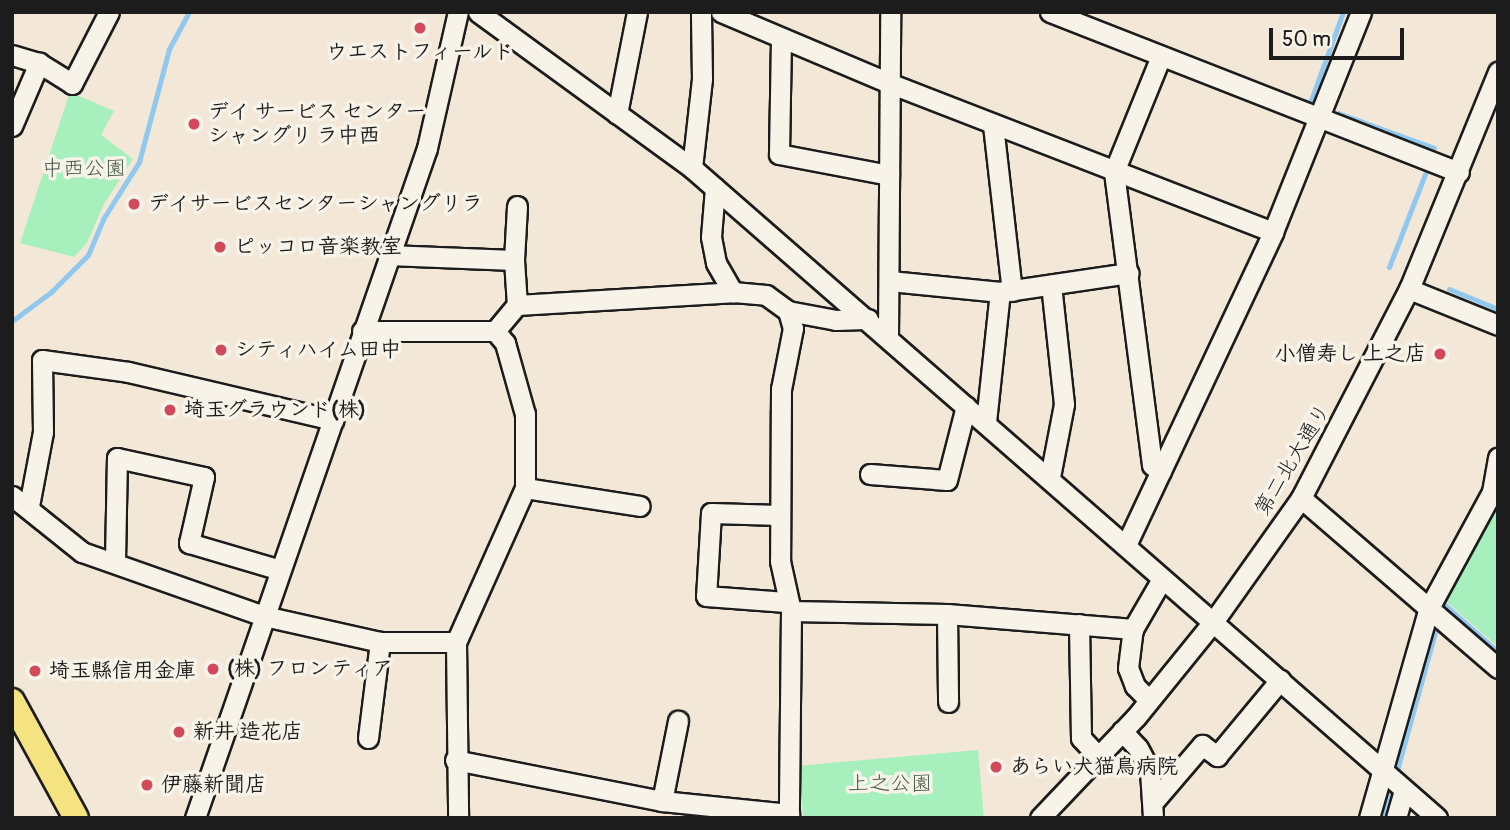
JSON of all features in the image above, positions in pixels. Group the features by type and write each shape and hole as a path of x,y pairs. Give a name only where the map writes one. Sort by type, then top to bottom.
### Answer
{"main road":[{"path":"12,703 64,818"},
{"path":"12,703 76,818"}],"street":[{"path":"12,55 39,63 72,84 109,12"},
{"path":"195,818 427,148 458,12"},
{"path":"478,12 692,168 1050,477 1161,579 1437,818"},
{"path":"617,114 637,12"},
{"path":"692,168 702,79 701,12"},
{"path":"721,12 993,125 1273,232"},
{"path":"888,337 890,12"},
{"path":"1050,12 1459,172"},
{"path":"1126,545 1273,232 1361,12"},
{"path":"781,39 779,154 889,175"},
{"path":"1161,56 1114,172 1152,465 1161,472"},
{"path":"12,126 39,63"},
{"name":"第二北大通り","path":"1040,818 1122,732 1213,622 1301,498 1339,433 1409,289 1498,72"},
{"path":"986,422 1006,291 993,125"},
{"path":"715,188 711,237 716,263 733,292"},
{"path":"362,331 495,331 517,305 514,260 517,206"},
{"path":"388,255 514,260"},
{"path":"890,281 1006,291 1129,273"},
{"path":"1050,477 1063,404 1051,285"},
{"path":"1409,289 1498,325"},
{"path":"517,305 733,292 766,295 788,311 836,320 868,319"},
{"path":"455,760 662,801 789,816 789,606 780,514 781,389 793,328 788,311"},
{"path":"458,818 455,760 456,642 525,488 525,414 505,343 495,331"},
{"path":"334,420 128,372 42,360 43,432 21,501 82,552 115,561 264,616 380,642 456,642"},
{"path":"870,474 947,480 966,406"},
{"path":"115,561 117,458 204,477 189,544 280,570"},
{"path":"1369,818 1385,775 1432,610 1495,493 1498,458"},
{"path":"525,488 640,506"},
{"path":"1301,498 1498,668"},
{"path":"780,514 711,513 706,596 789,606 947,614 1133,629"},
{"path":"1149,700 1135,686 1128,668 1133,629 1161,579"},
{"path":"947,614 948,702"},
{"path":"1079,624 1081,738 1098,756"},
{"path":"368,738 380,642"},
{"path":"1153,809 1202,745 1217,756 1280,680"},
{"path":"662,801 678,721"},
{"path":"1122,732 1138,748 1150,771 1153,809"},
{"path":"1396,818 1403,789"}],"green space":[{"name":"中西公園","path":"70,92 114,111 101,135 133,159 104,204 87,243 74,257 20,243"},
{"path":"1498,503 1498,647 1447,602"},
{"name":"上之公園","path":"978,750 984,818 803,818 799,766"}],"waterway":[{"path":"12,321 51,292 88,255 103,219 139,162 169,49 189,12"},
{"path":"1284,94 1310,103 1343,12"},
{"path":"1338,113 1434,148"},
{"path":"1389,267 1425,174"},
{"path":"1449,289 1498,309"},
{"path":"771,411 771,433"},
{"path":"1443,603 1498,652"},
{"path":"1396,774 1438,622"},
{"path":"1383,818 1393,784"}],"place":[{"name":"ウエストフィールド","path":"420,28"},
{"name":"デイ サービス センター シャングリ ラ中西","path":"194,124"},
{"name":"デイサービスセンターシャングリラ","path":"134,204"},
{"name":"ピッコロ音楽教室","path":"220,247"},
{"name":"シティハイム田中","path":"221,350"},
{"name":"小僧寿し 上之店","path":"1440,354"},
{"name":"埼玉グラウンド(株)","path":"170,410"},
{"name":"(株) フロンティア","path":"213,669"},
{"name":"埼玉縣信用金庫","path":"35,671"},
{"name":"新井 造花店","path":"179,732"},
{"name":"あらい犬猫鳥病院","path":"996,767"},
{"name":"伊藤新聞店","path":"147,785"}]}
